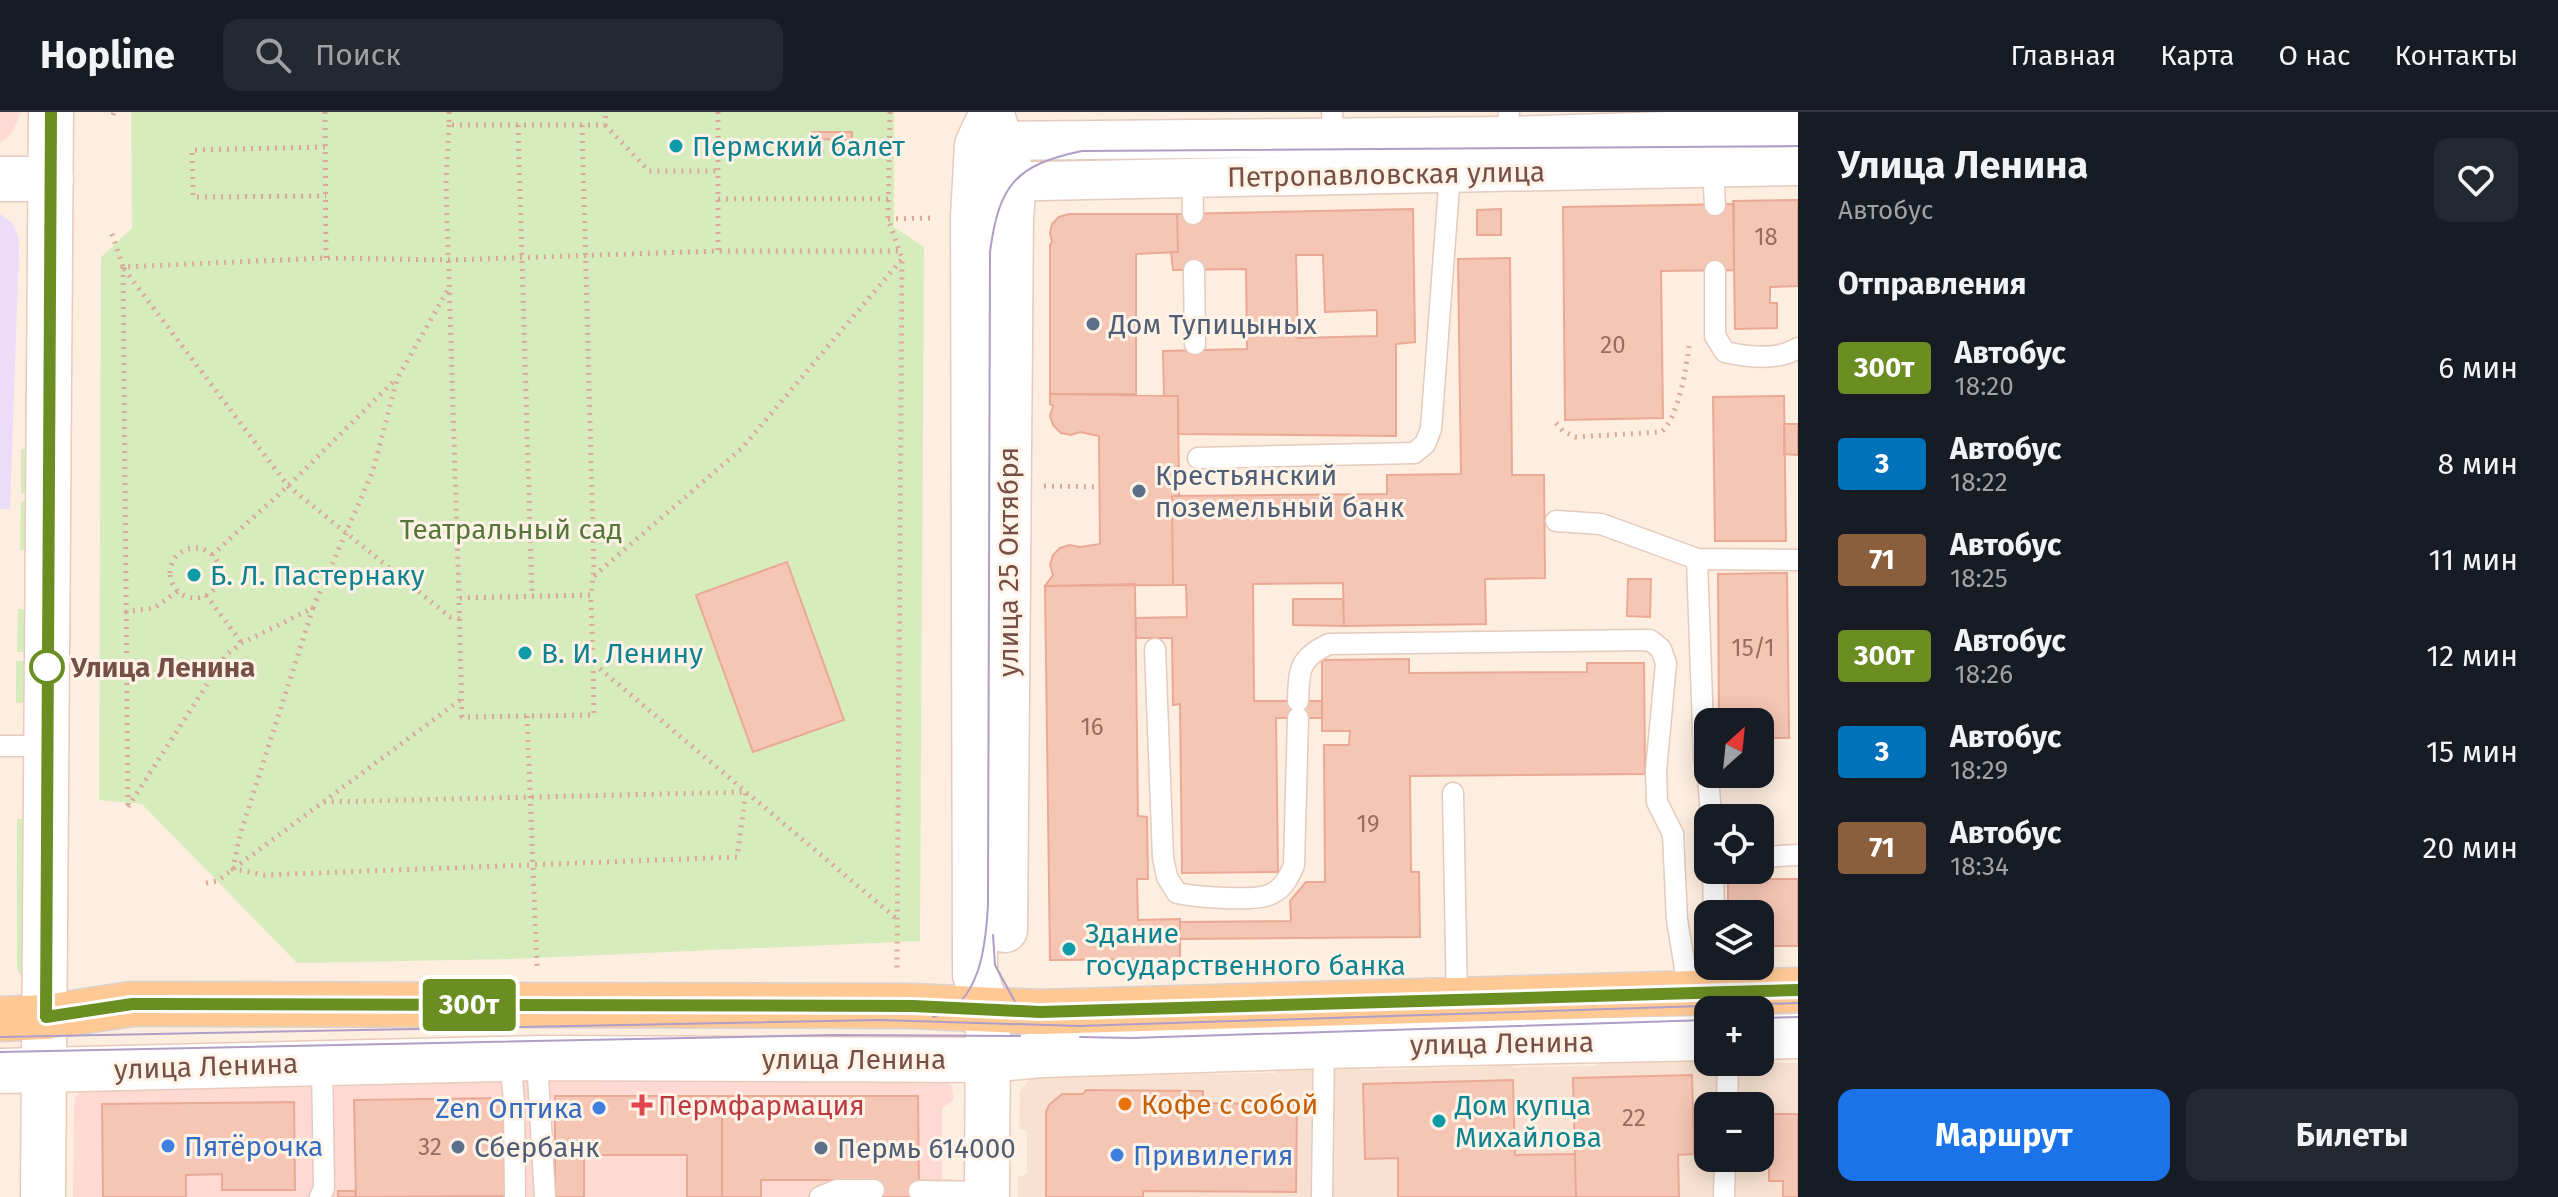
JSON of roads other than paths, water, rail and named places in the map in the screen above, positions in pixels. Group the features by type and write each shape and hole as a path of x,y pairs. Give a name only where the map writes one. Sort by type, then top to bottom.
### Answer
{"main road":[{"path":"43,1197 51,112"},
{"name":"улица 25 Октября","path":"987,1194 988,1009 975,975 992,146"},
{"path":"0,179 51,179"},
{"name":"улица Ленина","path":"0,1019 46,1017 132,1004 913,1006 1067,1012 1457,1002 1707,988 1798,990"},
{"path":"1774,1037 1798,1036"},
{"name":"улица Ленина","path":"0,1071 524,1059 987,1060 1041,1055 1324,1046 1694,1038"}],"street":[{"name":"Петропавловская улица","path":"992,146 1333,125 1798,127"},
{"name":"Петропавловская улица","path":"992,146 1192,196 1450,173 1798,166"}],"lane":[{"path":"1713,168 1715,205"},
{"path":"1198,458 1414,453 1425,444 1431,429 1450,173"},
{"path":"1194,270 1195,344"},
{"path":"1715,271 1715,336 1725,352 1751,358 1792,352 1798,348"},
{"path":"1556,521 1601,524 1697,559 1798,560"},
{"path":"1697,559 1702,708"},
{"path":"1155,649 1163,858 1167,877 1177,893 1195,897 1259,897 1271,895 1288,881 1294,865 1299,674 1310,653 1329,644 1650,640 1661,649 1666,663 1656,771 1657,802 1673,834 1677,920 1687,980 1707,988"},
{"path":"0,746 47,746"},
{"path":"1453,793 1457,1002"},
{"path":"1774,856 1798,855"},
{"path":"1322,1197 1324,1046"},
{"path":"515,1197 514,1101 524,1059"},
{"path":"524,1059 545,1197"},
{"path":"320,1197 324,1188 322,1062"},
{"path":"1724,1197 1725,1172"},
{"path":"820,1197 837,1190 874,1190"},
{"path":"919,1191 987,1194"}],"tram line":[{"path":"933,1017 949,1011 971,987 978,971 987,920 990,252 999,210 1014,182 1041,163 1082,151 1798,146"},
{"path":"993,935 995,965 1020,1011 1044,1019"},
{"path":"0,1037 880,1020 1079,1026 1798,1003"},
{"path":"1774,1018 1798,1017"},
{"path":"1080,1037 1694,1020"},
{"path":"0,1052 832,1035 1020,1036"}],"place":[{"name":"Пермский балет","path":"676,146"},
{"name":"Дом Тупицыных","path":"1093,324"},
{"name":"Крестьянский поземельный банк","path":"1139,491"},
{"name":"Б. Л. Пастернаку","path":"194,575"},
{"name":"В. И. Ленину","path":"525,653"},
{"name":"Улица Ленина","path":"47,667"},
{"name":"Здание государственного банка","path":"1069,949"},
{"name":"Кофе с собой","path":"1125,1104"},
{"name":"Пермфармация","path":"642,1105"},
{"name":"Zen Оптика","path":"599,1108"},
{"name":"Дом купца Михайлова","path":"1439,1121"},
{"name":"Пятёрочка","path":"168,1146"},
{"name":"Сбербанк","path":"458,1147"},
{"name":"Пермь 614000","path":"821,1148"},
{"name":"Привилегия","path":"1117,1155"}],"park label":[{"name":"Театральный сад","path":"511,529"}]}
